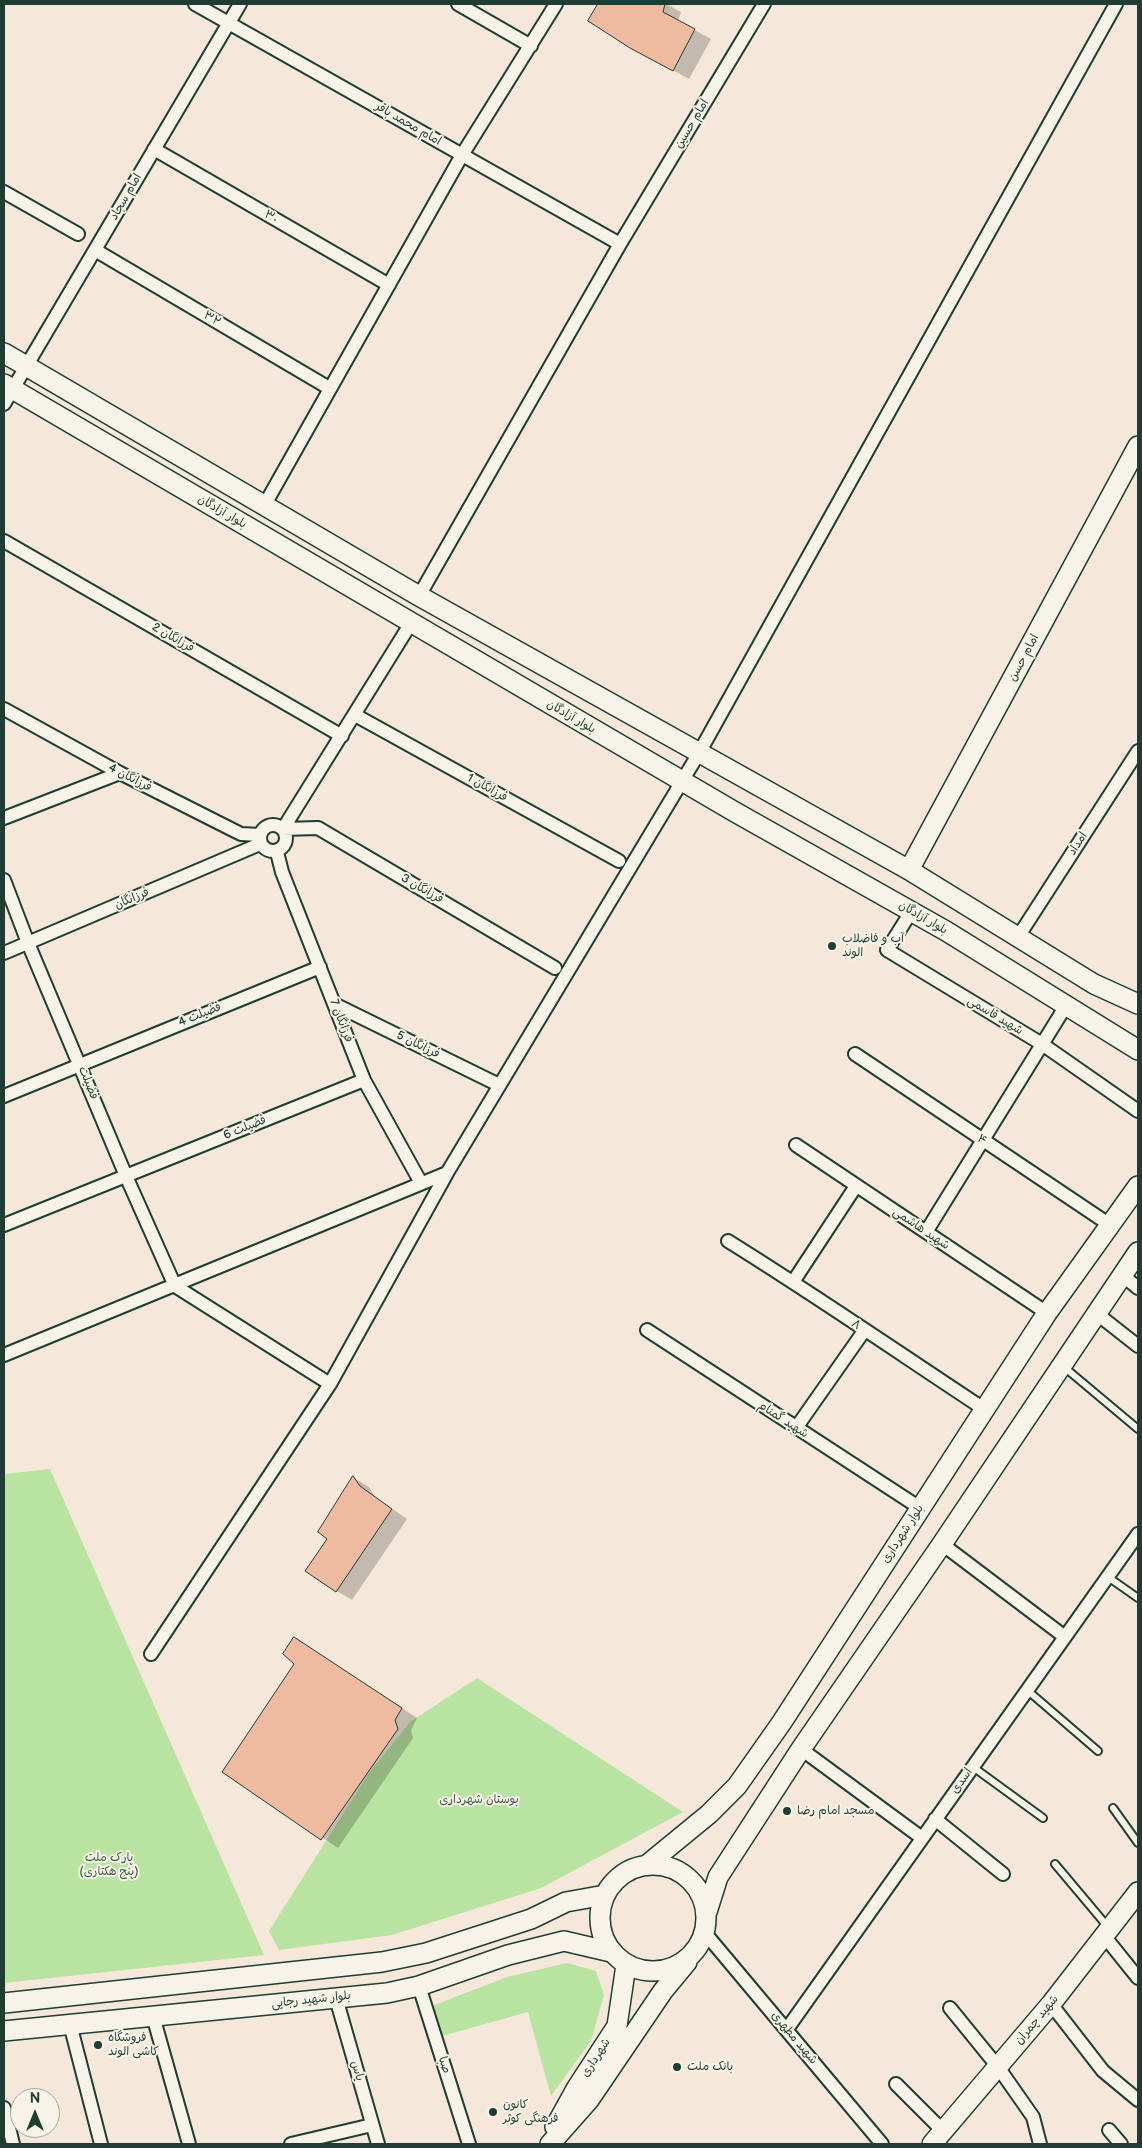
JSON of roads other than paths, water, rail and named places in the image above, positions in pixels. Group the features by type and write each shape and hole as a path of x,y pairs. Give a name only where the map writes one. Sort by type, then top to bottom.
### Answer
{"street":[{"name":"امام محمد باقر","path":"195,4 620,244"},
{"name":"امام سجاد","path":"7,393 26,366 240,4"},
{"path":"458,4 531,46"},
{"path":"264,506 462,155 556,4"},
{"name":"امام حسین","path":"419,596 620,244 764,4"},
{"path":"151,1654 330,1384 446,1173 699,753 1116,4"},
{"name":"۳۰","path":"154,149 388,285"},
{"path":"4,192 78,234"},
{"name":"۳۲","path":"95,250 329,388"},
{"name":"بلوار آزادگان","path":"4,353 419,596 909,870 1094,984 1138,1004"},
{"name":"بلوار آزادگان","path":"7,393 412,623 911,912 1067,1004 1138,1050"},
{"name":"امام حسن","path":"909,870 1138,446"},
{"name":"فرزانگان 2","path":"4,541 342,736"},
{"path":"283,829 412,623"},
{"name":"فرزانگان 4","path":"4,709 120,773 241,834 260,839"},
{"name":"فرزانگان 1","path":"355,715 619,861"},
{"name":"امداد","path":"1018,937 1138,751"},
{"path":"4,818 120,773"},
{"path":"274,825 283,829 287,838 284,847 276,852 267,851 260,839 265,827 274,825"},
{"name":"فرزانگان 3","path":"283,829 318,828 555,968"},
{"name":"فرزانگان","path":"4,953 260,839"},
{"name":"فرزانگان 7","path":"276,852 282,872 364,1080 421,1183"},
{"name":"فضیلت","path":"4,880 28,943 126,1176 175,1286"},
{"name":"شهید قاسمی","path":"911,912 887,950 1042,1044 1138,1111"},
{"name":"فضیلت 4","path":"4,1096 320,967"},
{"path":"926,1232 1067,1004"},
{"name":"فرزانگان 5","path":"336,1005 499,1085"},
{"name":"۴","path":"855,1054 1110,1225"},
{"name":"فضیلت 6","path":"4,1225 364,1080"},
{"name":"شهید هاشمی","path":"796,1145 1046,1313"},
{"path":"4,1355 446,1173"},
{"path":"793,1282 856,1186"},
{"name":"بلوار شهرداری","path":"648,1864 709,1814 737,1786 782,1722 1046,1313 1138,1186"},
{"name":"۸","path":"728,1241 984,1409"},
{"path":"550,2144 589,2100 663,1991 696,1951 705,1933 707,1912 718,1877 801,1749 1063,1366 1138,1252"},
{"path":"1122,1275 1138,1288"},
{"path":"175,1286 330,1384"},
{"path":"1096,1314 1138,1346"},
{"name":"شهید گمنام","path":"647,1330 920,1508"},
{"path":"796,1428 864,1331"},
{"name":"اسدی","path":"786,2029 1138,1534"},
{"path":"942,1544 1065,1638"},
{"path":"801,1749 922,1838"},
{"path":"935,1820 1003,1874"},
{"path":"696,1951 682,1964 664,1971 644,1971 626,1964 611,1952 602,1934 600,1914 605,1895 615,1880 630,1869 648,1864 664,1865 680,1871 693,1881 702,1895 707,1912"},
{"name":"شهید چمران","path":"938,2138 1052,2004 1108,1934 1138,1892"},
{"path":"4,2003 382,1962 426,1953 521,1922 566,1902 605,1895"},
{"name":"شهید مطهری","path":"705,1933 882,2144"},
{"path":"1108,1934 1138,1978"},
{"name":"بلوار شهید رجایی","path":"4,2031 386,1992 419,1986 508,1955 564,1941 611,1952"},
{"name":"شهرداری","path":"545,2144 576,2089 617,2026 626,1964"},
{"name":"صبا","path":"419,1986 469,2144"},
{"name":"یاس","path":"336,1998 378,2144"},
{"path":"1052,2004 1103,2071 1138,2100"},
{"path":"950,2008 998,2067 1034,2117 1040,2144"},
{"path":"153,2016 189,2144"},
{"path":"70,2024 101,2144"},
{"path":"896,2084 938,2138"},
{"path":"4,2108 13,2144"},
{"path":"291,2144 372,2125"},
{"path":"1109,2130 1121,2144"}],"lane":[{"path":"1063,1366 1138,1429"},
{"path":"1108,1577 1138,1598"},
{"path":"1027,1690 1098,1751"},
{"path":"973,1767 1043,1818"},
{"path":"1113,1808 1138,1843"},
{"path":"1055,1864 1108,1934"}],"place":[{"name":"آب و فاضلاب الوند","path":"832,946"},
{"name":"مسجد امام رضا","path":"787,1811"},
{"name":"فروشگاه کاشی الوند","path":"98,2045"},
{"name":"بانک ملت","path":"677,2067"},
{"name":"کانون فرهنگی کوثر","path":"493,2112"}],"park label":[{"name":"بوستان شهرداری","path":"479,1800"},
{"name":"پارک ملت (پنج هکتاری)","path":"109,1865"}]}
